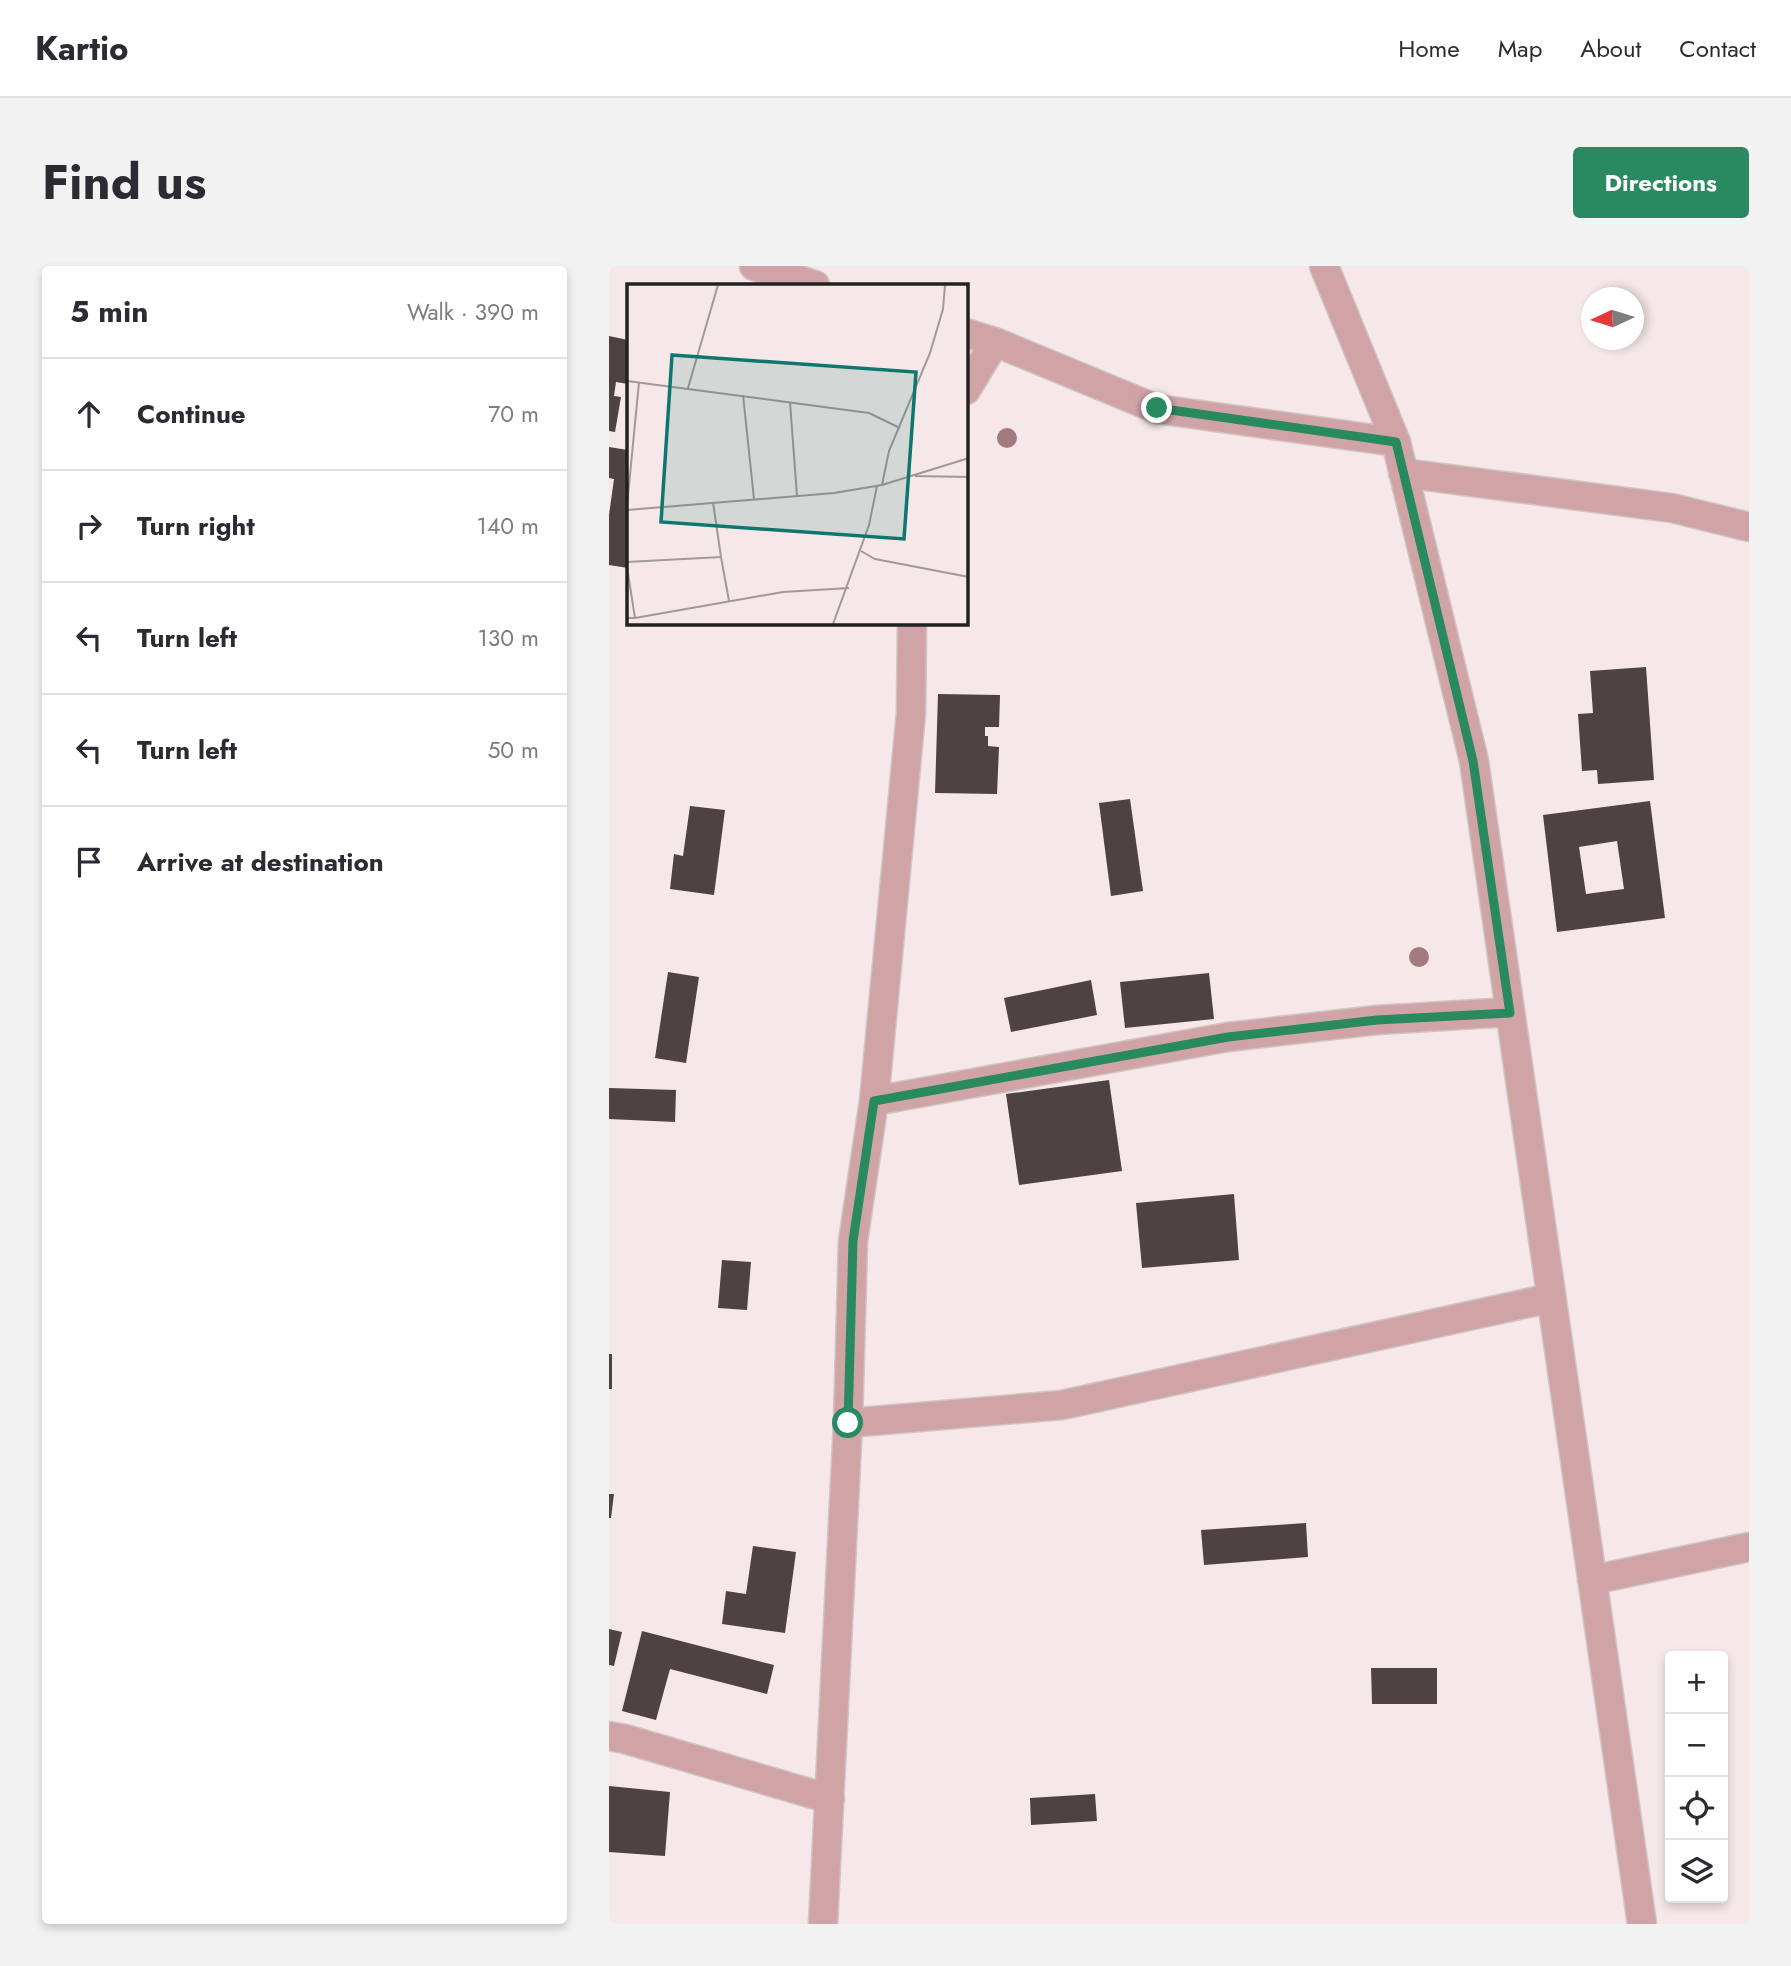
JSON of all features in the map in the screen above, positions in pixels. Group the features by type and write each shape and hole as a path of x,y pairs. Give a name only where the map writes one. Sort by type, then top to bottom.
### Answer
{"street":[{"path":"754,266 812,284"},
{"path":"1324,266 1396,442 1473,761 1642,1924"},
{"path":"968,334 1157,408 1396,442"},
{"path":"968,387 995,342"},
{"path":"1403,473 1672,508 1749,527"},
{"path":"823,1924 848,1423 853,1241 874,1101 911,713 912,625"},
{"path":"874,1101 1228,1037 1377,1020 1510,1013"},
{"path":"848,1423 1062,1405 1551,1298"},
{"path":"1592,1580 1749,1548"},
{"path":"609,1736 830,1799"}],"building":[{"path":"609,336 627,340 627,384 616,382 614,396 621,397 615,432 609,431"},
{"path":"609,447 627,450 627,568 609,565 609,515 614,479 609,478"},
{"path":"1646,667 1654,780 1598,784 1597,770 1582,771 1578,714 1593,713 1590,671"},
{"path":"938,694 1000,695 999,727 985,727 988,746 999,747 997,794 935,793"},
{"path":"1130,799 1143,891 1111,896 1099,803"},
{"path":"1650,801 1665,918 1557,932 1543,815","holes":["1617,841 1624,889 1586,894 1579,847"]},
{"path":"690,806 725,810 714,895 670,889 674,854 683,856"},
{"path":"668,972 699,977 686,1063 655,1058"},
{"path":"1209,973 1214,1019 1125,1028 1120,982"},
{"path":"1091,980 1097,1015 1011,1032 1004,998"},
{"path":"1109,1080 1122,1171 1019,1185 1006,1094"},
{"path":"609,1088 676,1090 675,1122 609,1119"},
{"path":"1234,1194 1239,1260 1142,1268 1136,1203"},
{"path":"722,1260 751,1262 747,1310 718,1308"},
{"path":"609,1354 612,1354 612,1389 609,1389"},
{"path":"609,1494 614,1494 611,1518 609,1518"},
{"path":"1306,1523 1308,1557 1204,1565 1201,1530"},
{"path":"753,1546 796,1552 785,1633 722,1624 726,1591 746,1594"},
{"path":"609,1629 622,1632 614,1666 609,1665"},
{"path":"642,1631 774,1665 767,1694 670,1669 656,1720 622,1711"},
{"path":"1371,1668 1437,1668 1437,1704 1372,1704"},
{"path":"609,1786 670,1792 665,1856 609,1852"},
{"path":"1095,1794 1097,1821 1031,1825 1030,1798"}],"route":[{"path":"848,1423 853,1241 874,1101 1228,1037 1377,1020 1510,1013 1473,761 1396,442 1157,408"}]}
